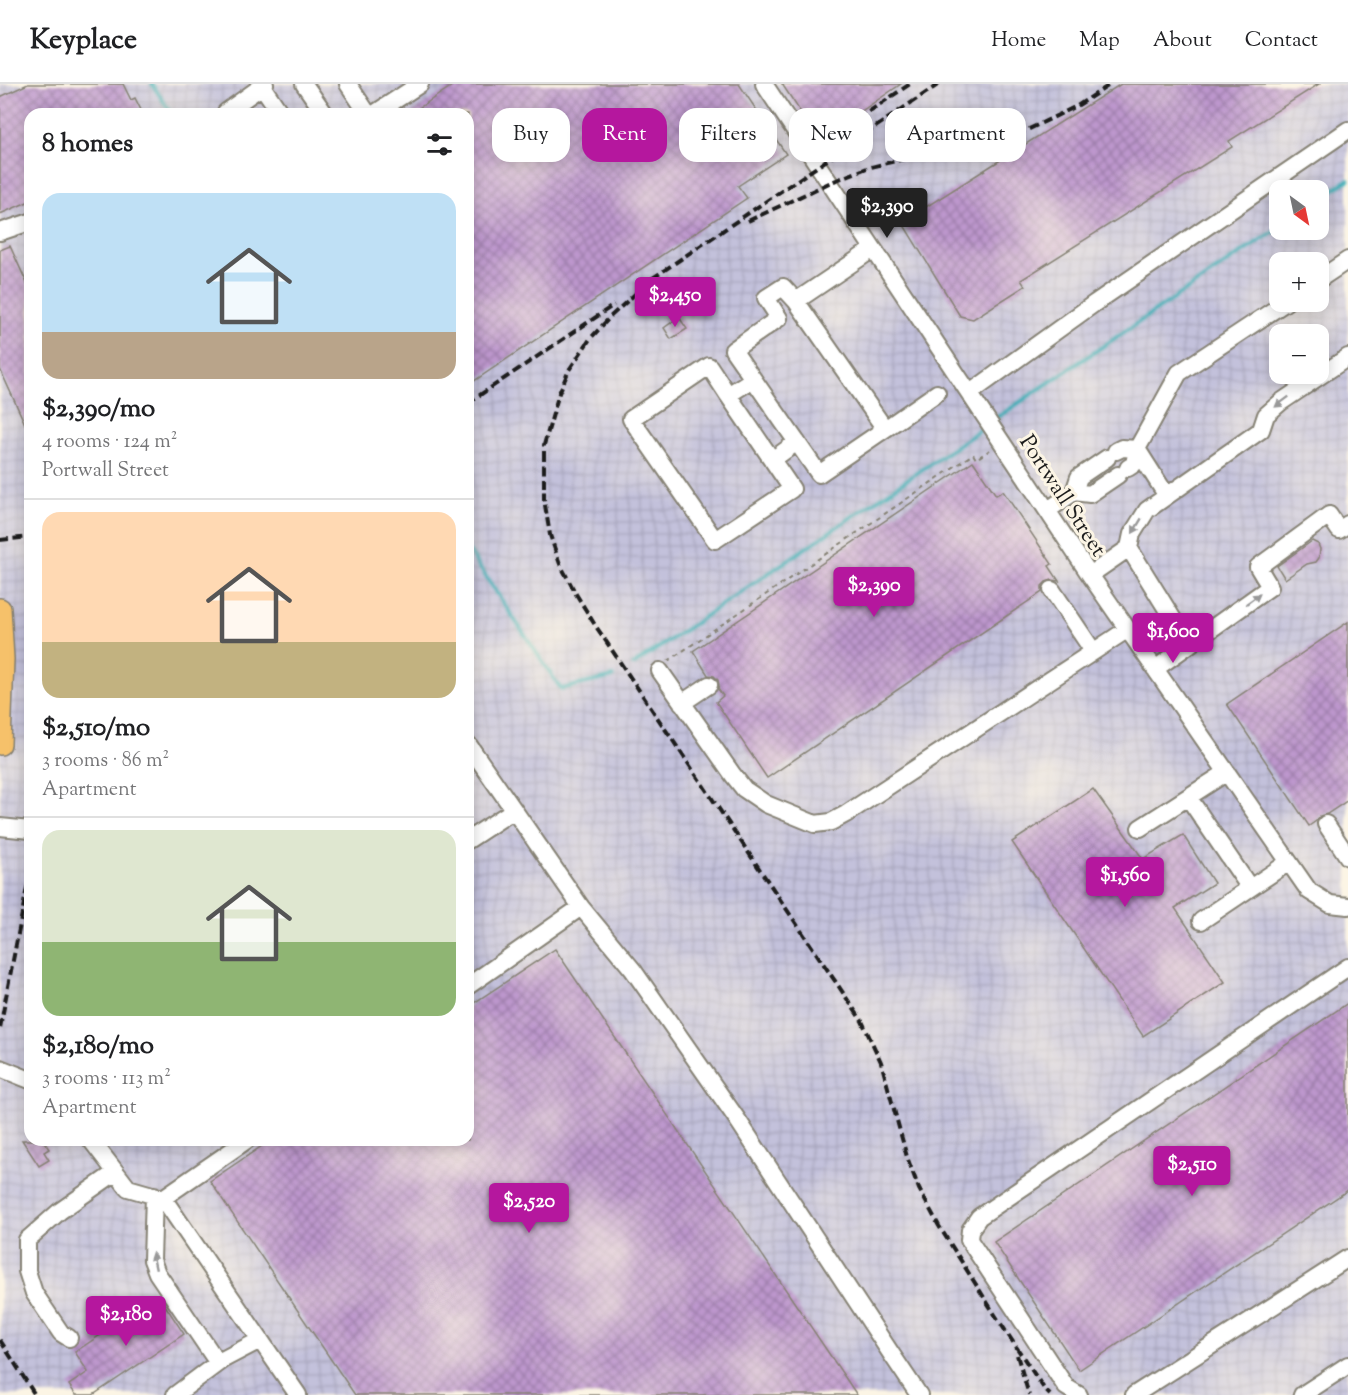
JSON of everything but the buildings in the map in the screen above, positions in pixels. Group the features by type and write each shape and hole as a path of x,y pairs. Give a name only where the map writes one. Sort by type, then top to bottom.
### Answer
{"main road":[{"path":"0,609 3,659 0,744"}],"street":[{"path":"304,84 321,108"},
{"path":"348,84 364,108"},
{"path":"380,108 396,91 420,84"},
{"name":"Portwall Street","path":"764,84 1090,575 1309,891 1330,904 1348,906"},
{"path":"231,108 263,85 277,108"},
{"path":"970,393 1095,303 1348,130"},
{"path":"0,232 24,224"},
{"path":"796,302 873,249"},
{"path":"1329,273 1348,260"},
{"path":"885,429 796,302 783,287 766,298 779,318 733,350 819,474 885,429 937,393"},
{"path":"1074,492 1090,494 1134,464 1137,449 1179,373 1271,312"},
{"path":"1189,645 1130,548 1132,534 1147,510 1261,430 1266,415 1281,402 1348,357"},
{"path":"708,366 728,395 792,489 715,540 631,419 708,366"},
{"path":"728,395 753,378"},
{"path":"772,460 797,442"},
{"path":"1048,510 1074,492 1079,477 1111,454 1122,448 1137,449"},
{"path":"1137,449 1167,496"},
{"path":"1155,669 1270,587 1258,567 1329,515 1339,530 1348,524"},
{"path":"1090,575 1130,548"},
{"path":"1052,590 1093,651"},
{"path":"660,671 744,789 766,804 815,824 831,822 846,814 1128,629"},
{"path":"682,703 709,686"},
{"path":"474,753 581,907 633,970 737,1119 920,1395"},
{"path":"1140,828 1227,772"},
{"path":"1188,797 1250,888"},
{"path":"474,836 514,810"},
{"path":"1326,824 1348,857"},
{"path":"0,827 24,829"},
{"path":"1202,921 1289,862"},
{"path":"474,982 581,907"},
{"path":"1079,1395 1066,1387 969,1240 970,1230 974,1223 979,1216 1348,966"},
{"path":"0,1068 24,1078"},
{"path":"96,1146 128,1188 158,1197 298,1395"},
{"path":"158,1197 238,1146"},
{"path":"69,1338 62,1333 34,1293 27,1271 27,1240 60,1211 116,1172"},
{"path":"158,1197 152,1260 157,1273 218,1363"},
{"path":"1134,1395 1348,1258"},
{"path":"175,1395 218,1363 260,1340"},
{"path":"1302,1395 1348,1365"}],"path":[{"path":"660,671 667,665 666,663 973,454 976,459 999,436"}],"shaded area":[{"path":"0,84 1348,84 1348,1395 0,1395"}],"waterway":[{"path":"152,84 168,108"},
{"path":"1329,193 1348,180"},
{"path":"992,421 1269,234"},
{"path":"633,665 986,426"},
{"path":"474,559 561,689 613,677"}],"railway":[{"path":"873,109 910,84"},
{"path":"641,286 939,84"},
{"path":"748,221 867,168 1025,131 1077,106 1111,84"},
{"path":"647,283 590,339 569,370 559,393 544,445 544,499 550,535 560,564 595,625 862,1021 881,1062 907,1157 919,1189 939,1226 999,1321 1050,1395"},
{"path":"474,399 614,305"},
{"path":"0,540 24,538"},
{"path":"0,1028 24,903"},
{"path":"0,1340 35,1395"},
{"path":"1017,1355 1029,1395"}]}
